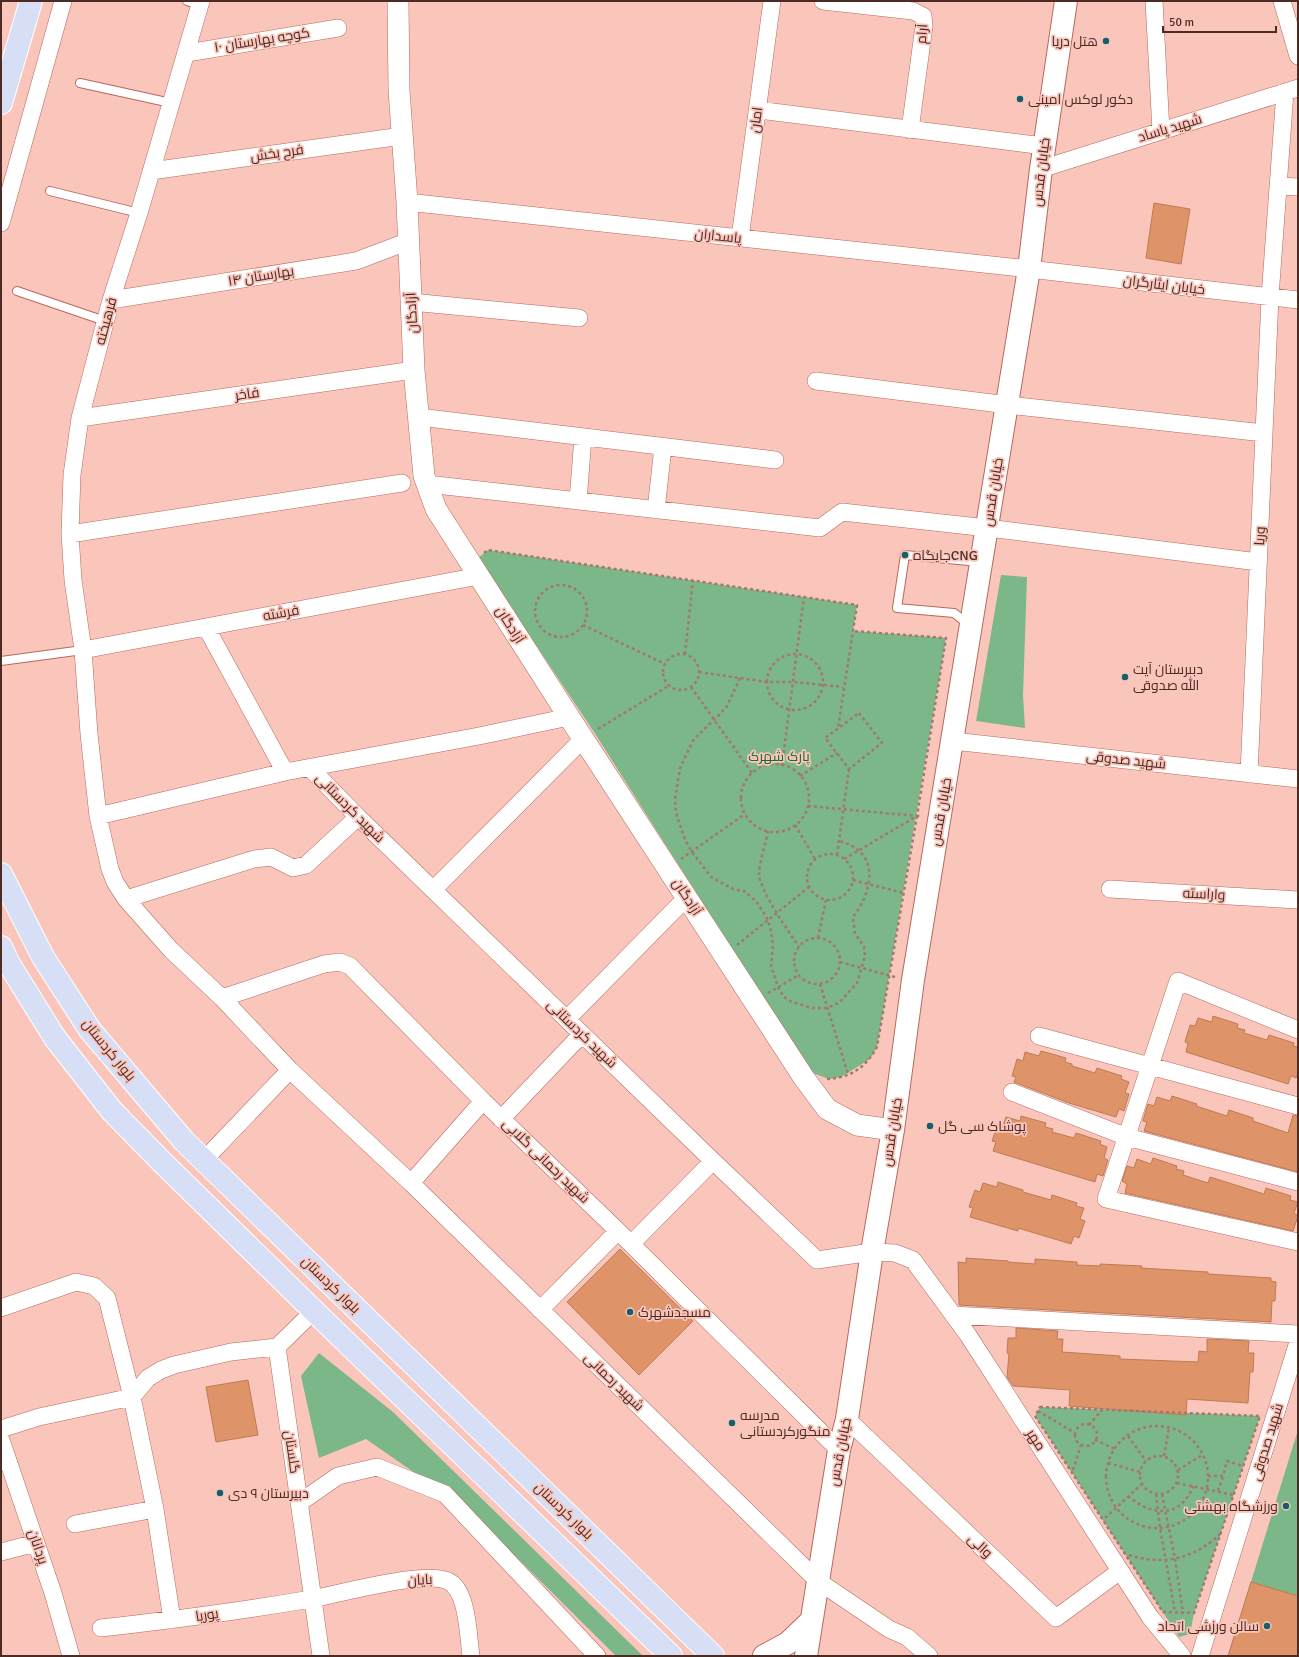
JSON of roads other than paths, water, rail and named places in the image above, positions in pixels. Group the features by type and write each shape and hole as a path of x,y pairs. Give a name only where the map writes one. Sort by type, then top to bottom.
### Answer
{"main road":[{"path":"1,103 31,1"},
{"name":"خیابان قدس","path":"810,1622 839,1450 847,1419 872,1252 893,1130 913,980 1008,405 1029,269 1044,146 1066,1"},
{"name":"بلوار کردستان","path":"1,874 43,957 90,1030 184,1141 712,1656"},
{"path":"4,960 55,1038 112,1111 289,1287 671,1656"},
{"path":"162,1162 184,1141"},
{"path":"289,1287 310,1265"},
{"path":"764,1656 788,1642 810,1622"},
{"path":"797,1656 810,1622"},
{"path":"806,1656 810,1622"}],"street":[{"path":"1,223 62,1"},
{"name":"آزادگان","path":"398,1 399,90 408,202 414,370 424,476 436,509 569,717 804,1078 827,1109 857,1125 893,1130"},
{"name":"امان","path":"740,238 772,1"},
{"name":"آرام","path":"822,1 913,10 923,16 924,26 910,130"},
{"path":"1154,1 1162,131"},
{"path":"1282,1 1298,56"},
{"name":"فرهیخته","path":"196,2 187,53 111,300 80,418 72,475 70,534 73,580 83,650 89,734 98,816 110,869 115,882 126,899 171,950 222,998"},
{"name":"کوچه بهارستان ۱۰","path":"187,53 338,28"},
{"name":"شهید پاساد","path":"1041,169 1292,90"},
{"name":"وریا","path":"1249,774 1270,297 1279,186 1292,90"},
{"path":"758,110 1044,146"},
{"name":"فرح بخش","path":"151,171 402,136"},
{"path":"1279,186 1298,187"},
{"name":"پاسداران","path":"408,202 1029,269"},
{"name":"بهارستان ۱۴","path":"111,300 356,261 409,240"},
{"name":"خیابان ایثارگران","path":"1029,269 1298,300"},
{"path":"411,302 579,318"},
{"name":"فاخر","path":"80,418 414,370"},
{"path":"816,381 1008,405 1264,433"},
{"path":"419,418 775,460"},
{"path":"578,501 583,437"},
{"path":"656,510 664,447"},
{"path":"70,534 402,483"},
{"path":"427,484 820,528 842,512 986,535 1258,562"},
{"name":"فرشته","path":"83,650 479,576"},
{"path":"206,627 285,772"},
{"path":"98,816 285,772 479,736 569,717"},
{"path":"433,890 584,738"},
{"name":"شهید صدوقی","path":"953,741 1298,779"},
{"name":"شهید کردستانی","path":"310,768 433,890 817,1260 872,1252"},
{"path":"126,899 254,859 271,857 293,868 306,865 358,817"},
{"name":"واراسته","path":"1110,889 1298,900"},
{"path":"567,1019 687,897"},
{"name":"شهید رحمانی گلابی","path":"222,998 324,964 340,962 350,966 501,1119 618,1231 839,1450"},
{"path":"1298,1030 1178,981 1106,1199 1298,1242"},
{"name":"شهید رحمانی","path":"222,998 290,1070 411,1183 818,1581 889,1629 907,1637 930,1656"},
{"path":"501,1119 582,1034"},
{"path":"1039,1036 1298,1106"},
{"path":"204,1160 290,1070"},
{"path":"1012,1092 1127,1137 1298,1182"},
{"path":"411,1183 483,1101"},
{"path":"631,1244 713,1161"},
{"path":"540,1310 618,1231"},
{"name":"مهر","path":"872,1252 895,1253 913,1260 968,1335 1150,1617 1182,1656"},
{"path":"1,1308 76,1282 94,1286 107,1298 132,1397 154,1509 172,1620"},
{"path":"1,1429 39,1417 132,1397 148,1378 161,1370 174,1365 231,1352 277,1347 314,1311"},
{"path":"953,1315 1298,1334"},
{"name":"شهید صدوقی","path":"1200,1656 1298,1342"},
{"name":"گلستان","path":"277,1347 321,1656"},
{"name":"والی","path":"847,1419 1056,1618 1120,1571"},
{"name":"پردانان","path":"1,1440 53,1593 71,1656"},
{"path":"299,1503 338,1476 377,1467 445,1494 597,1656"},
{"path":"75,1524 154,1509"},
{"path":"1,1552 36,1543"},
{"name":"بایان","path":"312,1599 414,1579 448,1581 455,1586 462,1598 471,1656"},
{"name":"پوریا","path":"101,1628 172,1620 312,1599"}],"lane":[{"path":"80,83 171,103"},
{"path":"50,191 139,213"},
{"path":"17,291 106,321"},
{"path":"969,644 963,620 954,613 897,608 905,555 969,561 975,557 986,535"},
{"path":"1,661 83,650"}],"place":[{"name":"هتل دریا","path":"1106,41"},
{"name":"دکور لوکس امینی","path":"1020,99"},
{"name":"جایگاهCNG","path":"905,555"},
{"name":"دبیرستان آیت الله صدوقی","path":"1125,677"},
{"name":"پوشاک سی گل","path":"930,1126"},
{"name":"مسجدشهرک","path":"630,1312"},
{"name":"مدرسه منگورکردستانی","path":"732,1423"},
{"name":"دبیرستان ۹ دی","path":"220,1493"},
{"name":"ورزشگاه بهشتی","path":"1286,1506"},
{"name":"سالن ورزشی اتحاد","path":"1267,1626"}],"park label":[{"name":"پارک شهرک","path":"779,756"}]}
